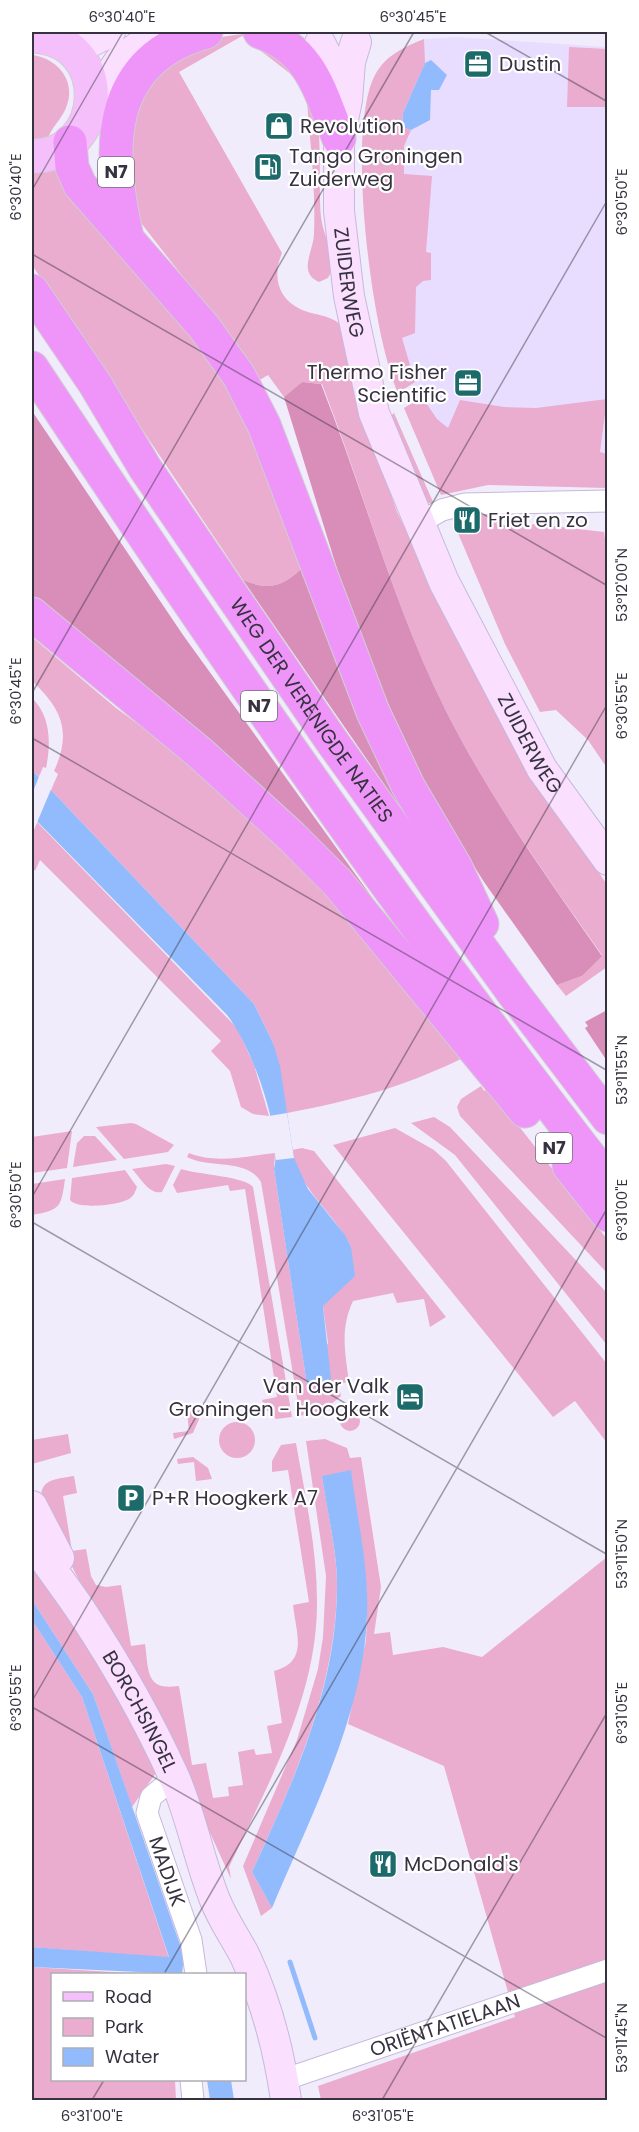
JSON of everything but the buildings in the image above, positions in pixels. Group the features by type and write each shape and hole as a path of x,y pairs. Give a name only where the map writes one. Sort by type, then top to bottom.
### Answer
{"highway":[{"name":"N7","path":"128,242 116,170 123,101 133,79 154,56 180,40 206,32"},
{"path":"260,32 286,45 310,69 339,139"},
{"name":"N7","path":"70,142 72,167 77,181 204,327 239,376 253,401 307,533 373,712 408,786 455,866 522,1005"},
{"name":"WEG DER VERENIGDE NATIES","path":"32,291 95,384 145,468 326,733 522,1005 608,1118"},
{"name":"WEG DER VERENIGDE NATIES","path":"32,368 219,648 397,901 487,1043 510,1074 608,1180"},
{"name":"N7","path":"32,614 200,753 292,837 487,1043"},
{"name":"N7","path":"510,1074 608,1215"}],"main road":[{"path":"32,156 56,152 70,142 86,122 92,101 92,83 87,70 47,38"}],"street":[{"path":"47,38 86,44 110,32"},
{"path":"92,101 120,60 159,32"},
{"path":"312,38 338,46 367,35"},
{"name":"ZUIDERWEG","path":"339,139 347,100 350,62 367,35"},
{"name":"ZUIDERWEG","path":"312,38 328,59 339,139 339,211 344,265 374,413 444,582 542,769 608,860"},
{"path":"421,522 442,510 465,504 608,501"},
{"name":"BORCHSINGEL","path":"32,1506 57,1552 81,1610"},
{"name":"BORCHSINGEL","path":"32,1541 81,1610 126,1683 174,1778 191,1818 211,1891 226,1926 244,1955 274,2037 285,2090"},
{"name":"MADIJK","path":"174,1778 151,1797 147,1813 191,1940 196,1973"},
{"name":"ORIËNTATIELAAN","path":"285,2090 608,1970"},
{"path":"191,2081 193,2100"}],"shaded area":[{"path":"456,37 607,47 607,463 456,441 430,421 408,380 397,340 389,179 424,39"},
{"path":"302,382 321,384 395,590 427,672 446,711 500,806 602,956 582,976 557,985 484,882 434,802 378,682 346,598 284,397"},
{"path":"32,411 183,635 392,925 32,605"},
{"path":"300,552 415,829 243,580 267,586 280,584 300,570"},
{"path":"607,1010 607,1061 585,1028 588,1026 585,1022"}],"green space":[{"path":"243,34 273,44 294,60 308,81 319,132 321,217 334,266 328,278 319,282 312,278 308,267 313,240 314,215 306,86 242,36 179,72 282,253 277,277 281,292 300,309 328,317 343,327 356,394 397,512 500,717 607,885 607,967 566,996 557,985 582,976 602,955 500,806 446,711 427,672 395,590 322,384 302,382 284,397 268,375 258,381 242,353 138,219 133,207 128,186 126,158 131,101 139,82 149,70 178,51 211,39"},
{"path":"424,39 425,63 403,113 402,127 411,130 404,146 404,174 432,176 426,252 431,253 431,280 423,281 416,287 415,333 402,338 415,382 398,393 388,365 379,327 372,282 362,187 362,143 366,105 378,70 395,53"},
{"path":"569,47 607,49 607,107 567,107"},
{"path":"32,55 49,60 56,65 62,71 69,87 65,110 47,142 32,142"},
{"path":"32,163 54,164 209,361 251,428 300,552 300,570 286,581 267,586 243,580 32,265"},
{"path":"422,397 437,419 448,428 460,400 504,407 536,408 607,399 600,452 607,454 607,488 488,485 441,495 404,408"},
{"path":"394,413 433,502 431,504 415,495 387,419"},
{"path":"489,510 499,528 536,524 604,532 608,562 607,768 588,740 556,710 540,712 505,644 452,519 474,511"},
{"path":"32,637 116,708 178,753 317,884 463,1058 377,1092 287,1113 273,1043 254,1004 51,790 58,774 54,771 63,733 57,711 32,681"},
{"path":"32,698 43,713 49,740 46,768 43,767 39,777 32,770"},
{"path":"37,822 237,1028 254,1065 269,1116 253,1114 241,1107 230,1071 211,1051 221,1041 40,860 35,871 32,867 32,836"},
{"path":"481,1086 484,1091 489,1088 607,1239 607,1273 460,1116 457,1107 461,1099"},
{"path":"434,1117 450,1127 607,1293 607,1345 455,1155 411,1123"},
{"path":"131,1123 174,1145 168,1152 124,1159 96,1127"},
{"path":"395,1128 434,1150 446,1161 607,1364 607,1443 575,1401 553,1417 333,1145"},
{"path":"72,1131 67,1168 32,1173 32,1137"},
{"path":"84,1136 95,1136 117,1160 73,1167 77,1143"},
{"path":"302,1148 314,1151 446,1317 430,1327 424,1299 397,1303 393,1293 353,1301 345,1331 349,1382 338,1384 341,1396 324,1410 300,1416 261,1182 247,1170 196,1161 187,1157 189,1153 220,1159 275,1153 274,1169 307,1385 328,1343 323,1306 351,1247 302,1177 292,1150"},
{"path":"166,1164 175,1166 162,1192 153,1191 145,1185 132,1169"},
{"path":"181,1169 240,1180 253,1187 292,1417 276,1419 264,1407 262,1400 277,1397 245,1189 230,1191 228,1185 177,1193 173,1185"},
{"path":"125,1170 137,1187 129,1199 108,1205 90,1206 70,1200 72,1178"},
{"path":"65,1179 58,1206 32,1215 32,1184"},
{"path":"203,1410 193,1433 174,1439 173,1433 189,1431 187,1412"},
{"path":"346,1411 354,1411 360,1417 360,1425 354,1431 346,1431 340,1425 340,1417"},
{"path":"237,1422 250,1427 255,1440 250,1453 237,1458 224,1453 219,1440 224,1427"},
{"path":"68,1434 71,1453 32,1464 32,1440"},
{"path":"325,1439 347,1448 350,1458 361,1457 381,1587 374,1634 390,1632 393,1655 443,1647 482,1657 607,1557 607,2100 321,2100 318,2086 515,2017 444,1766 348,1724 366,1640 367,1615 322,1476 336,1562 337,1589 329,1664 309,1735 252,1872 272,1908 261,1916 243,1866 297,1740 318,1669 323,1637 326,1576 306,1441"},
{"path":"296,1443 315,1561 317,1601 315,1636 300,1705 274,1771 229,1867 231,1879 191,1791 42,1510 41,1493 47,1483 74,1476 77,1493 63,1496 72,1551 86,1549 91,1576 96,1585 106,1587 121,1585 131,1646 145,1644 149,1670 154,1682 168,1687 179,1686 192,1765 206,1763 213,1798 229,1796 228,1787 243,1785 238,1752 254,1749 256,1755 272,1753 267,1726 282,1723 274,1671 285,1667 296,1654 298,1636 293,1605 309,1602 288,1470 272,1472 272,1461 281,1445"},
{"path":"193,1457 208,1468 212,1479 196,1481 194,1462 178,1464 177,1459"},
{"path":"32,1553 98,1655 158,1770 132,1807 93,1694 32,1600"},
{"path":"32,1620 82,1697 169,1958 32,1947"},
{"path":"32,1967 127,1973 51,1973 51,2081 175,2081 176,2100 32,2100"}],"water":[{"path":"431,60 447,75 439,90 431,90 430,120 411,130 402,127 403,113 425,63"},
{"path":"32,770 254,1004 273,1043 280,1066 294,1158 308,1189 345,1235 351,1247 355,1276 323,1306 331,1379 329,1382 307,1385 274,1169 276,1153 274,1134 263,1089 246,1047 227,1015 32,816"},
{"path":"351,1470 366,1579 367,1615 364,1653 346,1728 333,1765 272,1908 252,1872 310,1735 329,1663 335,1626 336,1562 322,1476"},
{"path":"32,1600 93,1694 184,1956 182,1973 32,1967 32,1947 169,1957 82,1697 32,1620"},
{"path":"207,2081 231,2081 234,2100 210,2100"}],"pier":[{"path":"40,774 52,787 36,825 32,821 32,794"},
{"path":"287,1113 294,1158 276,1160 269,1116"}],"waterway":[{"path":"290,1962 315,2038"}],"place":[{"name":"Dustin","path":"478,64"},
{"name":"Revolution","path":"279,126"},
{"name":"Tango Groningen Zuiderweg","path":"268,167"},
{"name":"Thermo Fisher Scientific","path":"468,383"},
{"name":"Friet en zo","path":"467,520"},
{"name":"Van der Valk Groningen - Hoogkerk","path":"410,1397"},
{"name":"P+R Hoogkerk A7","path":"131,1498"},
{"name":"McDonald's","path":"383,1864"}]}
